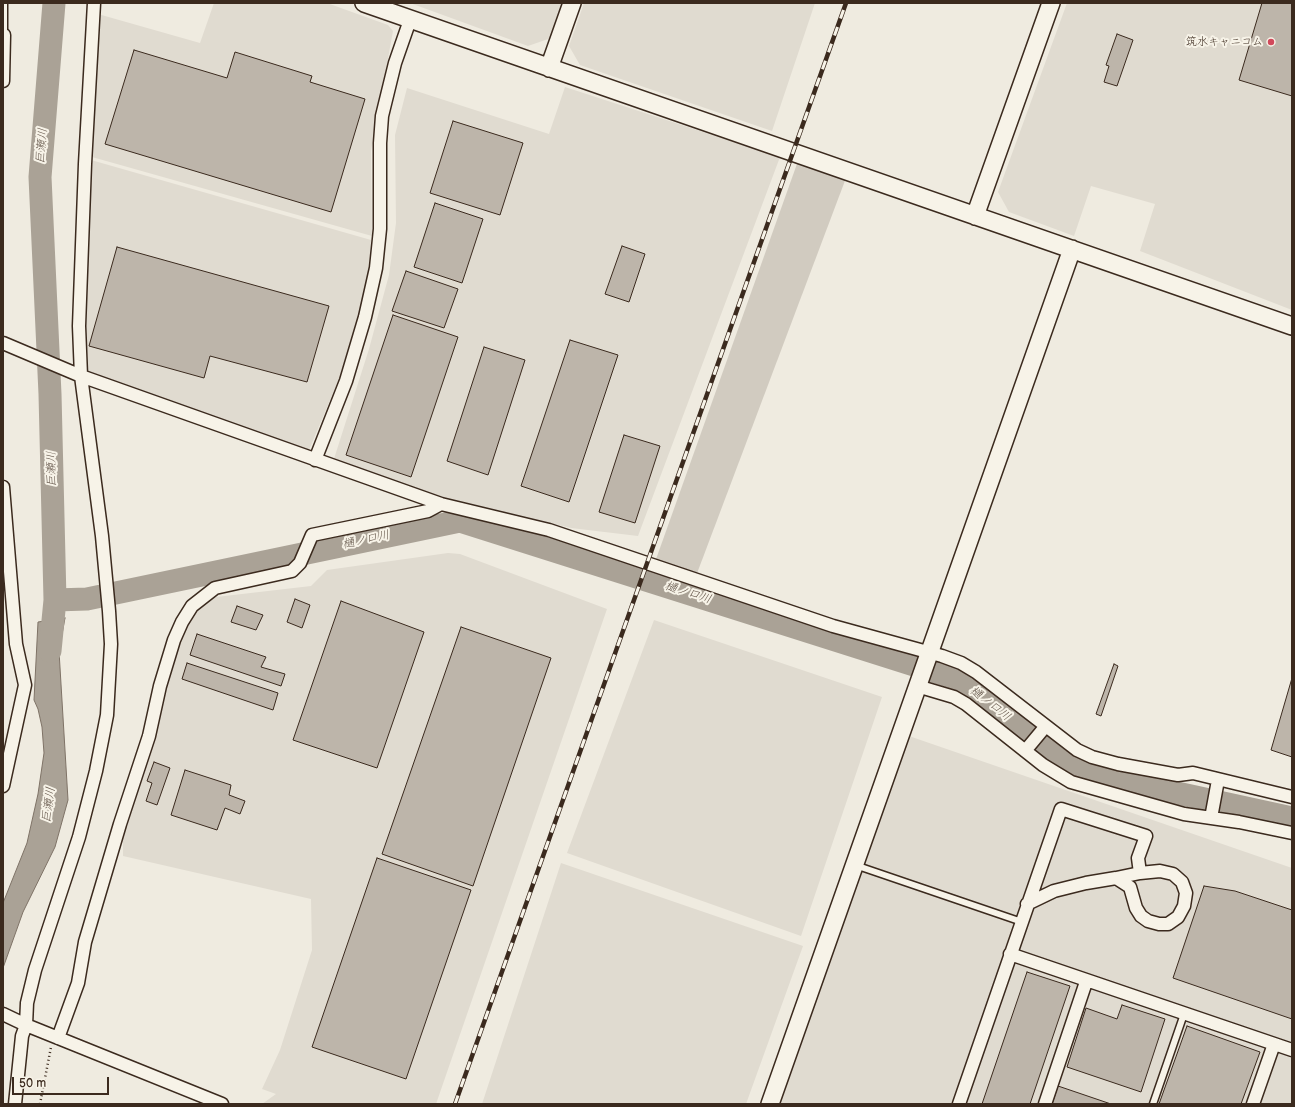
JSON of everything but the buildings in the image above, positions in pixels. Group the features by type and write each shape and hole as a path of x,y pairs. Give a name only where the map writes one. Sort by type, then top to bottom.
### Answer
{"street":[{"path":"15,1104 27,1003 35,970 79,837 96,771 107,715 111,644 109,611 102,536 79,375 84,164 94,3"},
{"path":"364,3 1292,326"},
{"path":"549,68 572,3"},
{"path":"975,216 1050,3"},
{"path":"315,460 346,381 365,317 376,268 380,228 380,143 382,116 395,63 410,20"},
{"path":"3,81 4,35"},
{"path":"770,1104 1072,249"},
{"path":"3,343 79,375 441,504 549,530 833,626 928,656 942,656 961,663 976,672 1043,729 1077,750 1092,757 1133,767 1178,775 1193,773 1218,782 1292,797"},
{"path":"3,487 8,597 24,685 3,786"},
{"path":"56,1037 78,983 85,942 120,824 149,736 160,686 174,640 182,622 192,606 215,588 292,571 300,563 308,540 312,535 428,511 441,504"},
{"path":"918,682 954,697 966,704 1026,750 1043,765 1071,782 1184,814 1212,815 1292,833"},
{"path":"1026,750 1043,729"},
{"path":"1212,815 1218,782"},
{"path":"959,1104 1061,808 1146,836 1138,858 1140,873"},
{"path":"1027,904 1054,891 1116,878 1140,873 1168,872 1182,882 1186,893 1185,903 1173,921 1161,924 1143,918 1134,905 1130,887 1116,878"},
{"path":"1010,954 1086,982 1292,1050"},
{"path":"1045,1104 1086,982"},
{"path":"3,1014 24,1024 222,1104"},
{"path":"1253,1104 1274,1044"}],"lane":[{"path":"4,3 4,35"},
{"path":"854,865 1022,922"},
{"path":"1153,1104 1184,1014"}],"path":[{"path":"40,1104 56,1037"}],"shaded area":[{"path":"214,3 327,3 388,25 393,31 371,151 372,236 92,157 98,14 200,43"},
{"path":"410,3 563,3 551,38 528,46"},
{"path":"584,3 815,3 772,131 580,65 569,46"},
{"path":"1067,3 1292,3 1292,310 1140,251 1155,204 1091,186 1074,236 1009,212 998,192"},
{"path":"565,87 780,157 638,536 571,528 447,498 333,462 369,349 389,275 396,223 395,135 407,88 549,134"},
{"path":"91,160 371,240 369,269 360,311 339,379 309,450 88,371 86,324"},
{"path":"798,161 846,178 696,576 655,562"},
{"path":"448,553 460,554 607,609 436,1104 262,1104 276,1094 262,1089 280,1050 312,950 311,899 123,856 123,835 154,739 162,696 180,641 195,609 216,597 311,586 327,570"},
{"path":"654,620 882,697 801,936 567,853"},
{"path":"906,735 1292,868 1292,1104 777,1104"},
{"path":"561,863 803,946 746,1104 482,1104"}],"water":[{"path":"65,618 59,651 68,800 55,847 23,912 3,968 3,903 27,843 38,794 44,753 42,727 38,709 34,700 38,622"}],"waterway":[{"name":"巨瀬川","path":"50,651 55,600 50,394 40,177 54,3"},
{"name":"樋ノ口川","path":"55,600 87,599 460,521 952,677 975,690 1059,760 1083,770 1122,781 1292,818"}],"railway":[{"path":"455,1104 846,3"}],"place":[{"name":"筑水キャニコム","path":"1271,42"}]}
